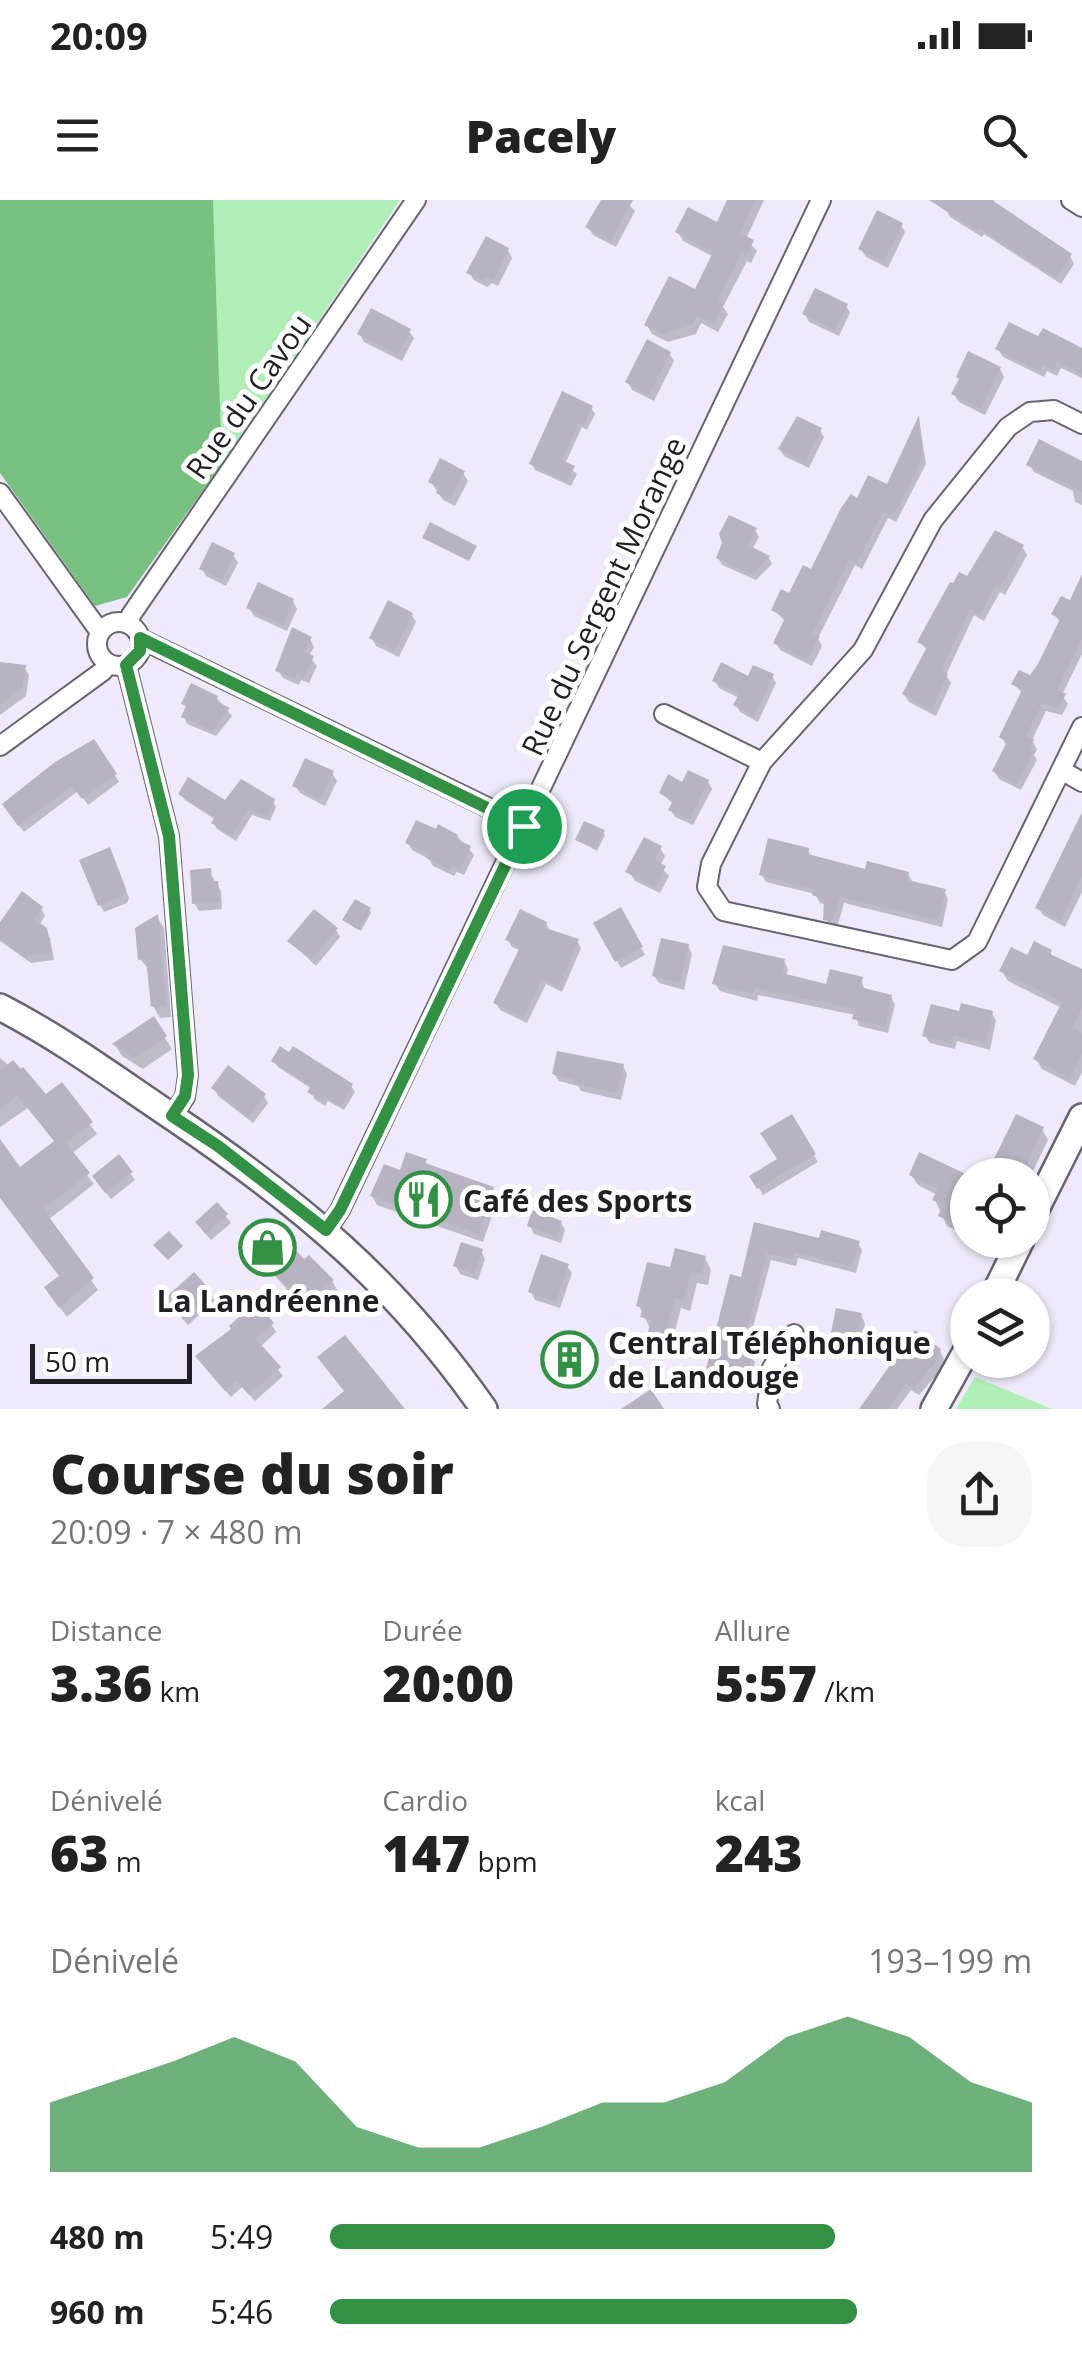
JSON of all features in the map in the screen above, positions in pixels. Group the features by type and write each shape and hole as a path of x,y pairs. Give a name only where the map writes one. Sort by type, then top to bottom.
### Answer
{"main road":[{"path":"0,1007 106,1068 218,1146 326,1230 418,1321 484,1409"},
{"path":"1050,1181 1082,1118"},
{"path":"934,1409 951,1378"}],"street":[{"name":"Rue du Cavou","path":"134,631 142,598 416,200"},
{"name":"Rue du Sergent Morange","path":"326,1230 340,1210 822,200"},
{"path":"1071,200 1082,207"},
{"path":"1082,424 1054,410 1030,412 1008,428 932,520 864,650 762,762 711,864 707,887 723,910 952,960 977,942 1082,727"},
{"path":"0,493 100,632"},
{"path":"172,1116 185,1096 188,1075 169,836 117,664 97,646 100,632 109,624 134,631 524,826"},
{"path":"0,746 103,672 140,651 134,631"},
{"path":"664,714 762,762"},
{"path":"1061,770 1082,782"},
{"path":"770,1409 767,1404 772,1368 794,1334"}],"green space":[{"path":"0,200 213,200 222,464 127,597 95,606 0,473"},
{"path":"213,200 400,200 222,464"},
{"path":"977,1378 1052,1409 956,1409"}],"building":[{"path":"601,200 633,200 611,241 585,227"},
{"path":"727,200 756,200 740,233 754,240 746,256 742,253 718,300 724,304 714,325 696,316 692,325 662,334 644,325 669,276 695,289 713,252 675,232 688,207 717,222"},
{"path":"929,200 992,200 1072,254 1056,278"},
{"path":"877,210 903,223 884,262 858,249"},
{"path":"486,236 509,248 494,280 466,273"},
{"path":"815,288 848,304 835,330 802,314"},
{"path":"371,308 411,329 398,355 357,334"},
{"path":"1009,322 1038,336 1043,328 1082,348 1082,374 1057,362 1053,370 1043,365 1040,371 995,349"},
{"path":"647,339 671,352 649,395 625,382"},
{"path":"968,351 1001,367 981,409 951,394"},
{"path":"562,391 593,406 584,425 579,423 562,460 575,466 567,482 529,464"},
{"path":"919,415 923,456 899,506 891,516 883,512 857,563 850,559 813,633 820,636 807,660 773,643 785,618 771,610 781,589 789,593 803,565 811,569 841,508 851,494 857,498 868,475 887,484"},
{"path":"797,416 822,428 805,462 778,449"},
{"path":"1039,439 1082,461 1082,492 1026,465"},
{"path":"440,458 465,471 450,500 436,493 438,487 428,482"},
{"path":"729,515 757,528 748,545 770,556 752,575 716,558 722,543 719,534"},
{"path":"430,522 477,546 469,561 422,538"},
{"path":"995,530 1024,545 980,615 970,609 941,670 948,674 932,709 902,694 927,647 917,642 950,582 959,572 967,576"},
{"path":"212,542 235,553 222,580 199,569"},
{"path":"1082,574 1082,639 1057,690 1066,694 1058,708 1042,704 1026,736 1034,739 1030,748 1034,751 1017,784 992,771 1007,742 999,737 1022,690 1011,684 1019,670 1030,675 1038,664 1060,619 1051,614 1061,596 1070,600"},
{"path":"258,582 294,599 283,625 246,608"},
{"path":"388,600 413,613 394,651 369,638"},
{"path":"292,627 312,637 304,651 314,656 304,677 275,671"},
{"path":"0,662 26,665 22,688 0,705"},
{"path":"721,662 748,676 753,665 774,674 754,717 733,705 739,694 712,681"},
{"path":"191,683 218,696 216,701 230,708 212,731 181,717 186,706 181,704"},
{"path":"94,739 117,774 82,799 72,786 18,826 2,804 55,762"},
{"path":"305,758 334,771 321,799 292,786"},
{"path":"688,770 709,780 689,820 668,810 673,801 659,793 668,774 682,782"},
{"path":"188,777 225,800 241,779 275,799 267,816 248,810 232,836 211,823 215,817 178,794"},
{"path":"1082,812 1082,876 1061,921 1035,908"},
{"path":"416,820 436,829 438,824 471,846 460,869 452,866 450,870 405,843"},
{"path":"584,821 605,830 595,849 575,840"},
{"path":"644,837 662,846 655,860 666,866 656,887 625,872"},
{"path":"768,838 809,848 808,854 865,869 867,861 909,872 907,880 946,889 938,920 840,897 833,922 823,920 824,899 812,895 814,889 759,875"},
{"path":"110,847 126,889 123,896 98,906 79,860"},
{"path":"211,868 212,881 218,881 220,902 192,904 190,870"},
{"path":"22,891 43,907 34,919 47,928 52,953 25,957 0,939 0,922"},
{"path":"355,899 371,908 359,930 342,920"},
{"path":"621,907 643,947 615,962 593,923"},
{"path":"314,909 338,928 311,960 287,941"},
{"path":"520,909 547,922 545,928 579,939 558,987 542,979 523,1017 493,1003 520,947 505,940"},
{"path":"158,914 166,1005 151,1007 146,959 138,960 135,928"},
{"path":"661,938 689,944 680,983 652,976"},
{"path":"1034,941 1052,950 1050,954 1082,969 1082,1008 1072,1028 1082,1033 1082,1054 1070,1078 1033,1059 1062,1002 999,971 1011,947 1027,955"},
{"path":"723,945 785,959 782,973 826,984 830,969 863,977 860,987 892,995 885,1027 852,1019 855,1009 755,988 753,994 712,984"},
{"path":"961,1003 993,1011 986,1043 953,1035 952,1043 922,1036 931,1004 959,1011"},
{"path":"154,1016 167,1036 135,1058 112,1044"},
{"path":"280,1046 289,1052 293,1046 353,1084 341,1106 307,1092 311,1086 271,1061"},
{"path":"557,1051 624,1064 617,1093 552,1074"},
{"path":"13,1060 46,1094 62,1082 93,1122 66,1143 90,1173 43,1209 94,1278 59,1308 44,1287 59,1276 0,1198 0,1139 20,1167 54,1141 17,1095 0,1110 0,1071"},
{"path":"228,1065 266,1094 248,1117 211,1088"},
{"path":"792,1114 816,1154 757,1189 749,1176 777,1159 760,1133"},
{"path":"1016,1114 1044,1127 1029,1158 994,1158"},
{"path":"406,1152 427,1159 425,1163 494,1187 479,1234 370,1196 384,1164 400,1170"},
{"path":"919,1152 950,1167 950,1221 938,1216 943,1205 932,1200 938,1189 909,1175"},
{"path":"119,1154 133,1172 105,1193 92,1176"},
{"path":"217,1202 228,1214 206,1234 195,1222"},
{"path":"532,1210 562,1221 557,1237 527,1226"},
{"path":"269,1221 304,1259 309,1255 334,1280 303,1307 245,1242"},
{"path":"754,1222 819,1238 821,1230 860,1241 852,1267 794,1252 793,1259 767,1253 742,1349 752,1352 746,1379 706,1369 730,1274 741,1277"},
{"path":"169,1231 183,1246 168,1260 153,1245"},
{"path":"461,1242 483,1249 474,1274 453,1266"},
{"path":"675,1248 706,1256 701,1274 691,1272 684,1300 675,1298 665,1336 648,1332 651,1320 640,1317 643,1308 636,1306 647,1262 670,1267"},
{"path":"541,1254 569,1264 556,1302 528,1292"},
{"path":"194,1272 212,1292 183,1319 164,1299"},
{"path":"256,1302 274,1323 256,1339 281,1367 249,1395 237,1381 225,1391 195,1356 231,1329 229,1326"},
{"path":"836,1308 862,1313 855,1352 828,1347"},
{"path":"915,1330 941,1349 933,1367 914,1389 906,1384 888,1409 859,1409"},
{"path":"345,1335 405,1409 322,1409 344,1391 317,1357"},
{"path":"651,1389 664,1409 621,1409"}],"place":[{"name":"Café des Sports","path":"424,1200"},
{"name":"La Landréenne","path":"268,1247"},
{"name":"Central Téléphonique de Landouge","path":"569,1359"}],"route":[{"path":"140,638 524,826 340,1210 326,1230 218,1146 172,1116 185,1096 188,1075 169,836 126,665 140,651 140,638"}]}
